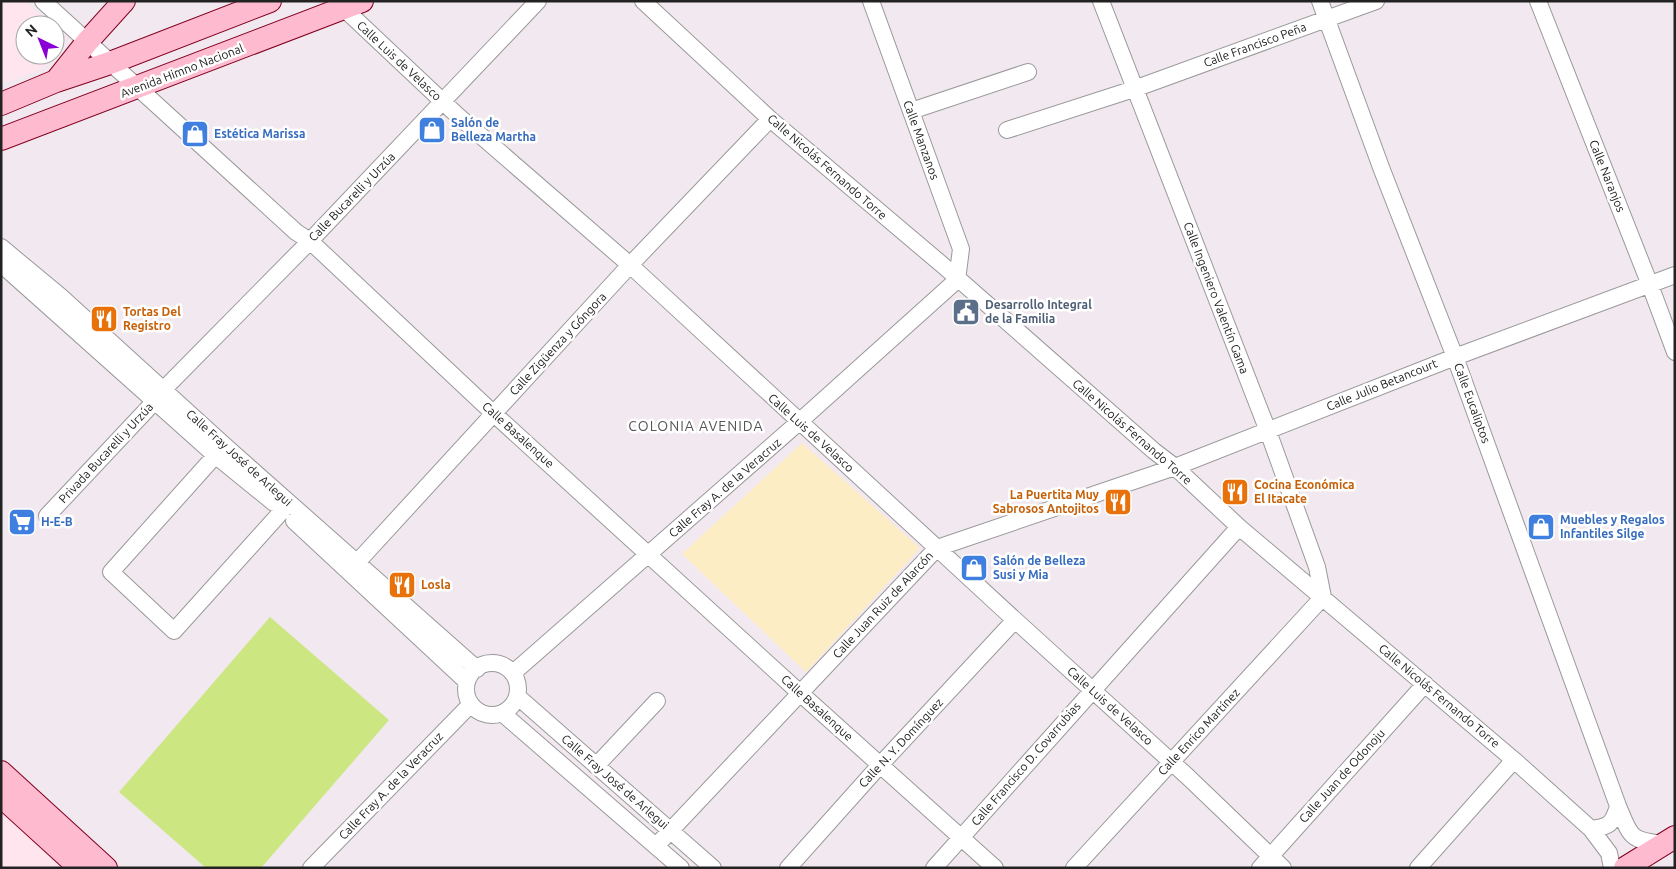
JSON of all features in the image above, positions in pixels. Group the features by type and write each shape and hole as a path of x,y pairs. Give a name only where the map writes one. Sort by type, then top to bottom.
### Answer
{"main road":[{"path":"56,81 87,42 124,1"},
{"path":"1,104 56,81 110,63 270,1"},
{"name":"Avenida Himno Nacional","path":"1,140 138,88 347,4"},
{"path":"1,772 106,868"},
{"path":"1,796 80,868"},
{"path":"1625,868 1669,840"}],"street":[{"name":"Calle Basalenque","path":"43,1 296,232 310,241 493,413 995,868"},
{"name":"Calle Bucarelli y Urzúa","path":"159,395 444,102 538,1"},
{"name":"Calle Nicolás Fernando Torre","path":"643,1 770,119 1154,452 1175,467 1239,527 1514,760 1591,828 1609,853 1612,868"},
{"name":"Calle Manzanos","path":"871,1 962,249 957,280"},
{"name":"Calle Ingeniero Valentín Gama","path":"1100,1 1268,430 1318,567 1323,597"},
{"name":"Calle Eucaliptos","path":"1320,1 1382,170 1455,357 1627,828 1640,841 1669,840"},
{"name":"Calle Francisco Peña","path":"1007,130 1134,89 1376,1"},
{"name":"Calle Naranjos","path":"1538,1 1675,352"},
{"name":"Calle Luis de Velasco","path":"347,4 444,102 630,266 1171,762 1266,862 1284,868"},
{"path":"911,111 1028,72"},
{"name":"Calle Zigüenza y Góngora","path":"353,567 493,413 770,119"},
{"name":"Calle Fray José de Arlegui","path":"1,247 54,301 283,510 353,567"},
{"name":"Calle Fray José de Arlegui","path":"1,264 54,301"},
{"name":"Calle Julio Betancourt","path":"1175,467 1455,357 1675,275"},
{"name":"Calle Fray A. de la Veracruz","path":"513,673 649,555 957,280"},
{"name":"Privada Bucarelli y Urzúa","path":"47,516 159,395"},
{"path":"219,450 112,572 174,631 283,510"},
{"name":"Calle Fray José de Arlegui","path":"219,450 353,567 472,675"},
{"name":"Calle Juan Ruiz de Alarcón","path":"656,846 937,548 1175,467"},
{"name":"Calle Francisco D. Covarrubias","path":"934,868 1239,527"},
{"name":"Calle Enrico Martínez","path":"1074,868 1323,597"},
{"name":"Calle N. Y. Domínguez","path":"788,868 881,764 1015,620"},
{"path":"492,663 500,664 513,673 517,680 517,696 514,703 502,713 494,715 485,714 471,704 466,690 472,675 492,663"},
{"name":"Calle Juan de Odonoju","path":"1266,862 1425,684"},
{"name":"Calle Fray José de Arlegui","path":"517,696 672,830 713,868"},
{"path":"596,766 657,701"},
{"name":"Calle Fray A. de la Veracruz","path":"311,868 471,704"},
{"name":"Calle Fray José de Arlegui","path":"502,713 681,868"},
{"path":"1418,868 1514,760"},
{"path":"1591,828 1603,827 1609,824 1615,818 1618,806"}],"shaded area":[{"path":"1,1 25,1 40,15 15,15 15,65 45,65 42,69 1,84"},
{"path":"802,443 920,548 806,672 682,554"},
{"path":"4,812 62,868 1,868 1,814"}],"green space":[{"path":"270,617 389,720 261,868 206,868 119,792"}],"place":[{"name":"Salón de Belleza Martha","path":"432,130"},
{"name":"Estética Marissa","path":"195,134"},
{"name":"Desarrollo Integral de la Familia","path":"966,312"},
{"name":"Tortas Del Registro","path":"104,319"},
{"name":"Cocina Económica El Itacate","path":"1235,492"},
{"name":"La Puertita Muy Sabrosos Antojitos","path":"1118,502"},
{"name":"H-E-B","path":"22,522"},
{"name":"Muebles y Regalos Infantiles Silge","path":"1541,527"},
{"name":"Salón de Belleza Susi y Mia","path":"974,568"},
{"name":"Losla","path":"402,585"}],"district":[{"name":"COLONIA AVENIDA","path":"696,426"}]}
